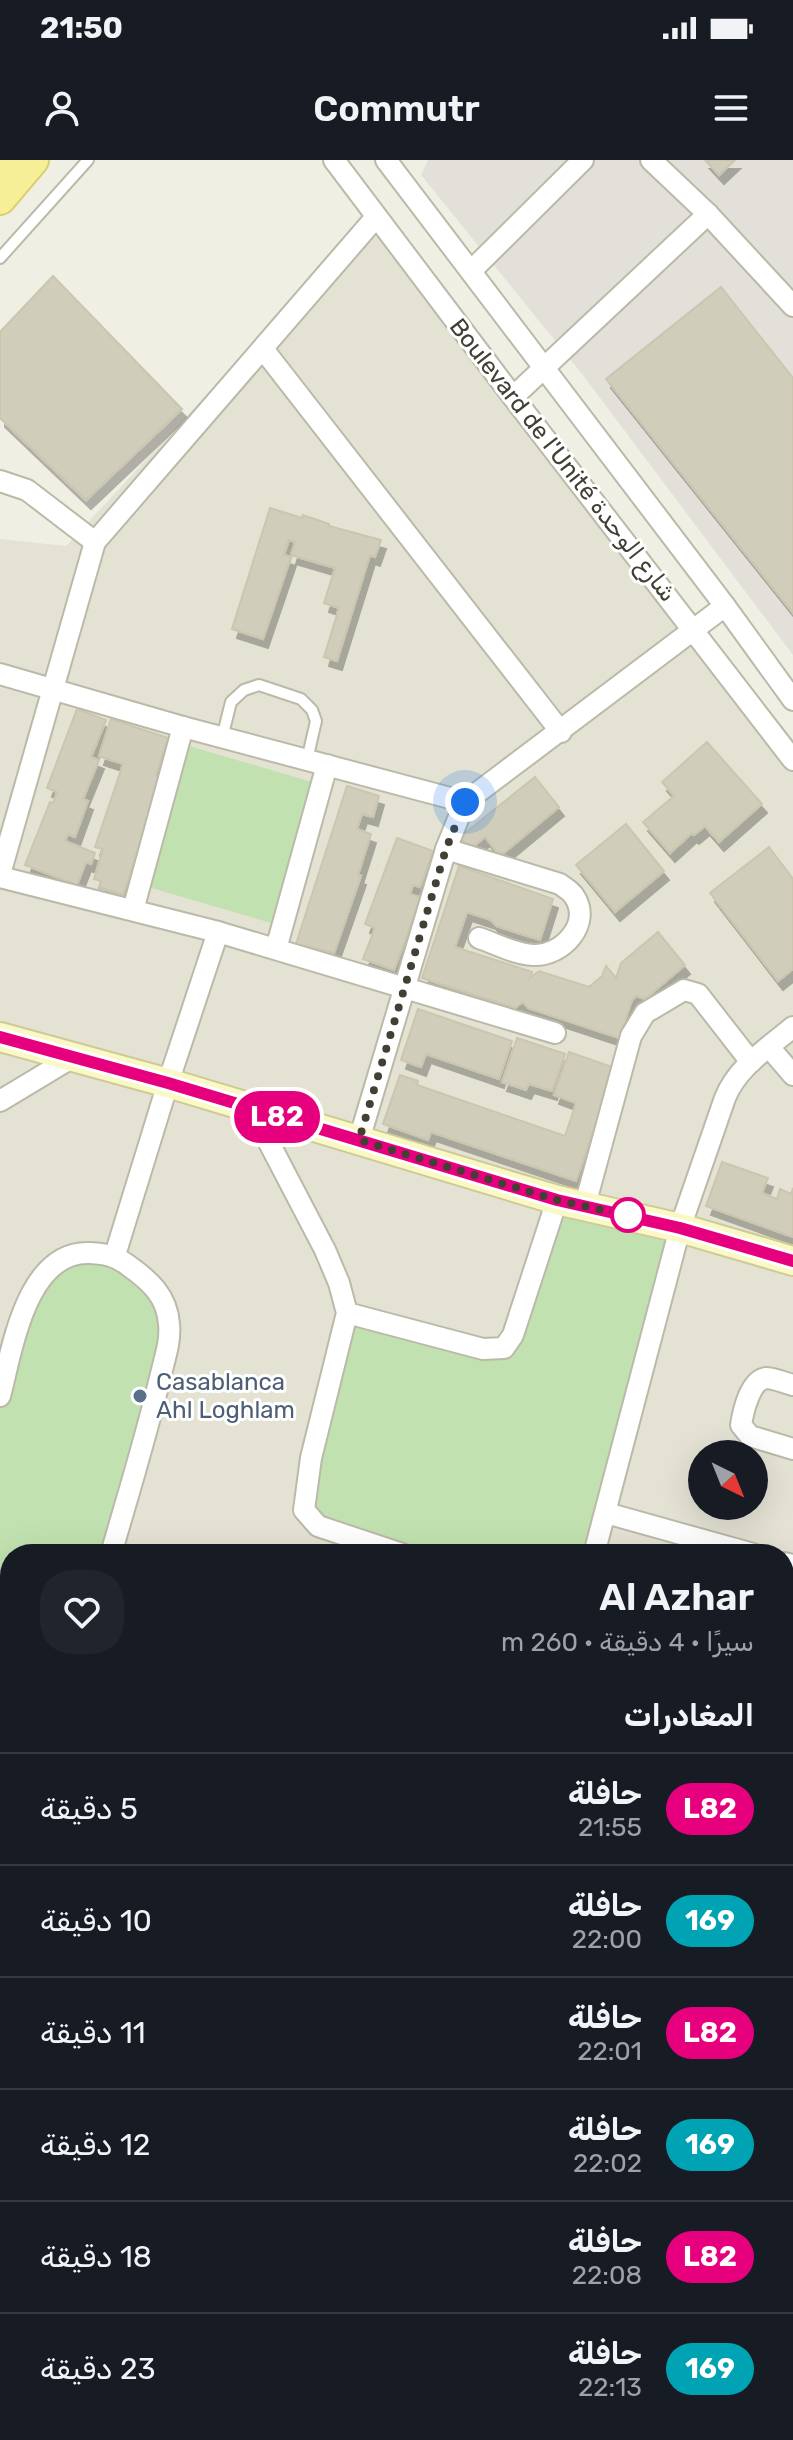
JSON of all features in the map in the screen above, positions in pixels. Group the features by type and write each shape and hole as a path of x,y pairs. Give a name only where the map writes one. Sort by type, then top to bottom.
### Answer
{"main road":[{"path":"0,199 33,160"},
{"path":"0,1037 168,1083 557,1200 680,1228 793,1261"}],"street":[{"name":"Boulevard de l'Unité شارع الوحدة","path":"334,160 793,760"},
{"path":"471,271 583,160"},
{"path":"651,160 708,214 793,306"},
{"name":"Boulevard de l'Unité شارع الوحدة","path":"395,165 793,700"},
{"path":"513,397 708,214"},
{"path":"376,217 95,542 0,876 218,932 555,1033"},
{"path":"263,349 561,732"},
{"path":"0,481 27,490 95,542"},
{"path":"359,1140 446,849 465,802 725,606"},
{"path":"0,674 222,738 465,802"},
{"path":"133,910 183,727"},
{"path":"276,949 317,763"},
{"path":"446,849 560,884 572,893 579,907 579,918 571,938 557,950 533,955 479,938"},
{"path":"115,1255 218,932"},
{"path":"585,1205 631,1036 645,1013 684,990 698,994 751,1062"},
{"path":"597,1544 680,1228 730,1085 751,1062 793,1027"},
{"path":"769,1047 793,1075"},
{"path":"0,1101 73,1057"},
{"path":"252,1110 325,1250 347,1313 311,1458 304,1510 318,1526 372,1544"},
{"path":"347,1313 483,1349 504,1348 513,1335 557,1200"},
{"path":"0,1396 25,1309 45,1272 78,1254 115,1255 153,1284 166,1309 169,1340 154,1405 114,1544"},
{"path":"793,1385 766,1378 761,1380 746,1405 741,1425 750,1436 793,1449"},
{"path":"606,1513 717,1544"}],"lane":[{"path":"0,258 88,160"},
{"path":"222,738 231,702 244,690 259,685 301,699 312,710 316,721 317,763"}],"shaded area":[{"path":"428,160 793,160 793,655 582,374 421,175"},
{"path":"377,211 793,759 793,1544 0,1544 0,539 66,546"}],"green space":[{"path":"189,746 312,782 271,923 148,887"},
{"path":"562,1195 691,1233 602,1544 373,1544 304,1510 347,1313 511,1350"},
{"path":"119,1253 168,1320 112,1544 0,1544 0,1386 51,1269"}],"building":[{"path":"705,160 735,160 719,175"},
{"path":"53,276 182,409 86,500 0,418 0,332"},
{"path":"721,287 793,378 793,613 606,379"},
{"path":"270,508 302,518 303,515 329,526 381,540 375,557 370,555 337,661 324,657 339,608 324,603 335,568 291,555 295,542 289,540 284,555 291,557 263,639 232,629"},
{"path":"77,709 106,720 91,757 99,760 83,799 88,801 75,837 68,834 65,841 95,853 91,864 86,862 77,885 25,865 57,792 47,788"},
{"path":"111,719 168,738 156,775 162,777 123,895 99,887 101,881 94,879 103,849 95,847 123,764 99,756"},
{"path":"707,742 762,804 719,842 705,826 670,853 643,822 674,796 662,782"},
{"path":"535,777 559,807 500,856 485,837 470,849 460,837"},
{"path":"347,786 379,796 373,817 362,814 357,829 371,834 358,875 361,876 334,953 296,944"},
{"path":"626,824 664,871 615,912 576,865"},
{"path":"397,838 433,851 420,887 413,885 410,894 421,898 394,970 363,959 375,928 365,924"},
{"path":"769,847 793,879 793,969 778,981 710,893"},
{"path":"459,866 553,899 540,940 496,926 491,920 467,912 455,947 532,972 530,978 539,971 589,987 602,976 606,966 616,978 621,963 658,932 685,965 645,999 636,996 632,1000 619,1038 528,1008 523,1002 515,1008 422,978"},
{"path":"418,1009 512,1041 499,1079 426,1054 421,1067 401,1060"},
{"path":"517,1038 565,1054 552,1091 529,1084 526,1090 502,1082"},
{"path":"569,1052 615,1068 576,1181 431,1132 428,1140 383,1124 400,1075 418,1081 417,1085 565,1136 576,1103 554,1095"},
{"path":"722,1162 768,1178 762,1193 777,1199 780,1189 791,1194 793,1188 793,1237 706,1206"}],"bus line":[{"name":"L82","path":"0,1037 168,1083 557,1200 680,1228 793,1261"}],"place":[{"name":"Casablanca Ahl Loghlam","path":"140,1396"}],"route":[{"path":"465,802 446,849 359,1140 557,1200 633,1217 628,1215"}]}
